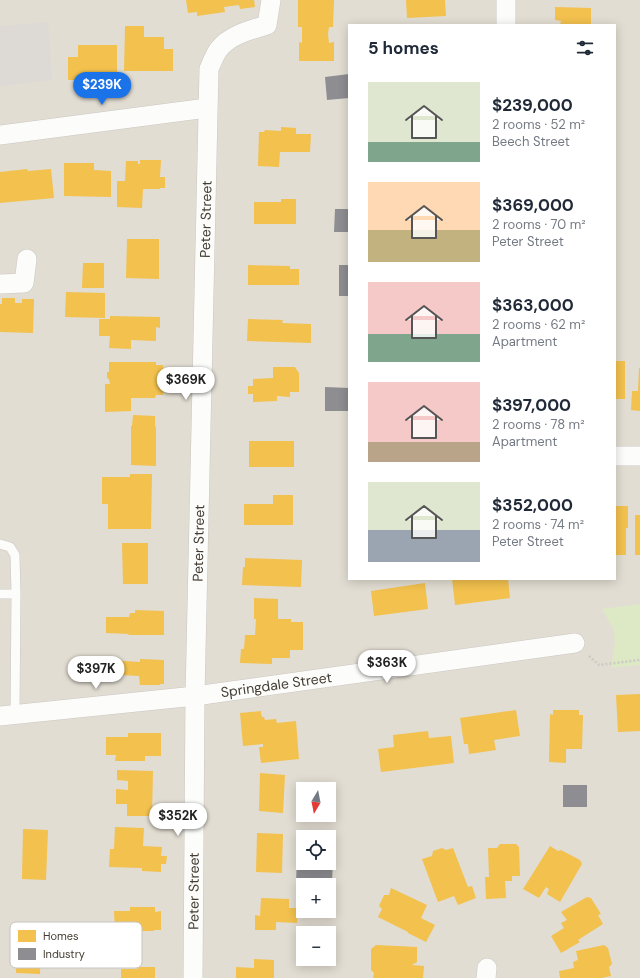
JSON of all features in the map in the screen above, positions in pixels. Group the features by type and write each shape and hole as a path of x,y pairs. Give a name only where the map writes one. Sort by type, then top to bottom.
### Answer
{"street":[{"name":"Peter Street","path":"193,978 195,696 209,68 219,49 230,39 244,32 267,25 270,0"},
{"path":"506,0 506,24"},
{"path":"0,135 207,108"},
{"path":"0,284 24,283 27,259"},
{"path":"616,456 640,456"},
{"name":"Springdale Street","path":"7,715 195,696 575,642"}],"lane":[{"path":"0,544 10,547 15,555 16,594 7,715"},
{"path":"0,594 16,594"}],"path":[{"path":"575,642 599,665 640,660"}],"shaded area":[{"path":"0,0 640,0 640,978 0,978"},
{"path":"48,22 52,80 0,86 0,26"}],"green space":[{"path":"640,604 640,665 611,668 615,642 613,628 602,609"}],"building: Homes":[{"path":"186,0 254,0 255,7 240,9 239,5 224,7 225,12 197,16 197,12 188,13"},
{"path":"298,0 334,0 333,27 329,27 328,34 329,43 334,42 334,61 299,61 299,42 302,43 302,27 298,27"},
{"path":"406,0 445,0 446,16 407,18"},
{"path":"555,7 591,8 591,24 560,24 561,21 555,20"},
{"path":"125,26 144,26 144,37 164,37 164,49 173,49 173,71 124,71"},
{"path":"78,45 117,45 117,80 68,80 68,57 78,57"},
{"path":"281,127 296,128 296,134 311,134 310,152 280,152 279,167 258,166 259,132 264,132 265,130 281,131"},
{"path":"140,160 161,160 160,177 165,177 165,188 143,189 142,208 117,207 117,181 125,181 126,161 138,161 138,164 140,164"},
{"path":"64,163 94,163 94,170 111,171 111,197 64,196"},
{"path":"27,169 28,171 51,169 54,198 0,203 0,172"},
{"path":"281,199 296,199 296,224 254,224 254,202 281,202"},
{"path":"127,239 159,239 159,279 126,278"},
{"path":"83,263 104,263 104,288 82,288"},
{"path":"248,265 290,266 290,269 299,269 299,285 248,285"},
{"path":"66,292 105,293 105,318 65,317"},
{"path":"2,298 15,298 15,303 22,303 22,299 34,299 33,333 0,332 0,304 2,304"},
{"path":"110,316 160,317 160,328 156,327 156,341 131,340 131,349 109,348 110,336 99,336 99,319 110,319"},
{"path":"248,319 283,320 282,323 311,324 311,343 247,341"},
{"path":"616,361 625,361 625,399 616,399"},
{"path":"109,362 156,362 156,365 163,365 163,395 156,395 155,398 131,398 131,411 105,412 105,384 110,384 109,379 107,378 107,372 109,372"},
{"path":"273,367 295,367 299,373 299,392 290,392 290,397 277,396 277,401 253,402 253,394 248,394 248,386 253,386 253,379 273,378"},
{"path":"639,368 640,411 631,410 632,391 638,391"},
{"path":"133,415 155,416 156,466 131,465 131,426"},
{"path":"249,441 294,441 294,467 249,467"},
{"path":"130,474 152,474 151,529 108,529 108,504 102,504 102,477 130,477"},
{"path":"273,495 293,495 293,525 244,525 244,504 273,504"},
{"path":"616,506 628,506 626,555 616,555"},
{"path":"635,515 640,515 640,555 635,555"},
{"path":"122,543 148,543 148,584 123,584"},
{"path":"245,558 302,560 301,587 242,585"},
{"path":"452,580 508,580 510,598 455,605"},
{"path":"425,583 428,609 374,616 371,591"},
{"path":"254,598 278,599 278,619 291,619 291,622 303,622 303,650 290,650 290,658 272,658 272,664 240,663 241,649 244,649 245,635 255,635 256,619 254,619"},
{"path":"135,610 164,611 164,635 128,635 129,634 106,633 106,617 129,617 130,613 135,613"},
{"path":"140,659 164,660 164,684 140,685 139,676 121,675 121,678 107,677 108,660 140,662"},
{"path":"640,694 640,731 618,732 616,695"},
{"path":"516,710 520,736 494,740 496,750 469,754 468,744 464,744 460,718"},
{"path":"553,710 579,710 579,715 583,715 582,749 566,749 566,763 549,762 550,714 553,715"},
{"path":"261,711 261,715 265,720 276,719 277,723 296,721 299,759 261,763 259,747 263,747 263,744 243,746 240,713"},
{"path":"428,731 429,738 451,736 454,763 381,772 378,749 394,747 393,735"},
{"path":"128,733 161,733 161,756 145,756 145,761 115,761 116,755 106,755 106,737 128,737"},
{"path":"117,770 153,771 152,816 127,816 127,804 116,804 116,789 128,790 128,781 117,780"},
{"path":"260,773 285,775 283,813 259,811"},
{"path":"115,827 144,828 143,846 162,847 161,856 167,856 166,864 161,864 161,872 142,871 142,868 109,867 110,849 114,849"},
{"path":"23,829 48,830 46,880 22,879"},
{"path":"257,833 283,834 282,873 256,872"},
{"path":"500,844 516,844 519,847 520,876 512,876 512,881 505,881 506,898 486,899 485,877 489,877 488,848 497,848"},
{"path":"550,846 580,860 582,864 560,902 547,894 549,889 546,887 539,898 523,889"},
{"path":"442,848 446,850 453,848 468,887 472,886 476,898 458,905 454,896 438,902 422,859 432,856 433,851"},
{"path":"391,888 427,905 421,918 435,925 426,942 378,917 382,909 379,906 384,895 389,895"},
{"path":"587,897 591,898 601,914 598,915 603,924 578,940 580,942 561,953 551,936 564,928 561,923 567,920 561,912"},
{"path":"261,898 289,899 289,908 296,908 297,923 276,922 276,930 255,930 255,915 260,916"},
{"path":"130,907 155,907 155,912 161,911 161,930 142,931 142,922 115,922 114,911 130,911"},
{"path":"376,945 417,947 417,962 412,965 424,966 423,978 373,978 374,973 371,970 371,949"},
{"path":"604,945 608,948 612,964 609,967 611,976 602,978 560,978 559,971 574,968 573,962 578,960 576,951"},
{"path":"254,959 274,960 274,978 236,978 236,967 254,968"},
{"path":"142,967 155,967 155,978 121,978 121,969 137,969"},
{"path":"16,968 40,968 40,974 16,973"}],"building: Industry":[{"path":"348,74 348,98 327,100 325,77"},
{"path":"335,209 348,209 348,232 334,232"},
{"path":"339,265 348,265 348,296 339,296"},
{"path":"325,387 348,388 348,411 325,411"},
{"path":"563,785 587,785 587,807 563,807"},
{"path":"296,870 333,870 332,878 296,878"}]}
